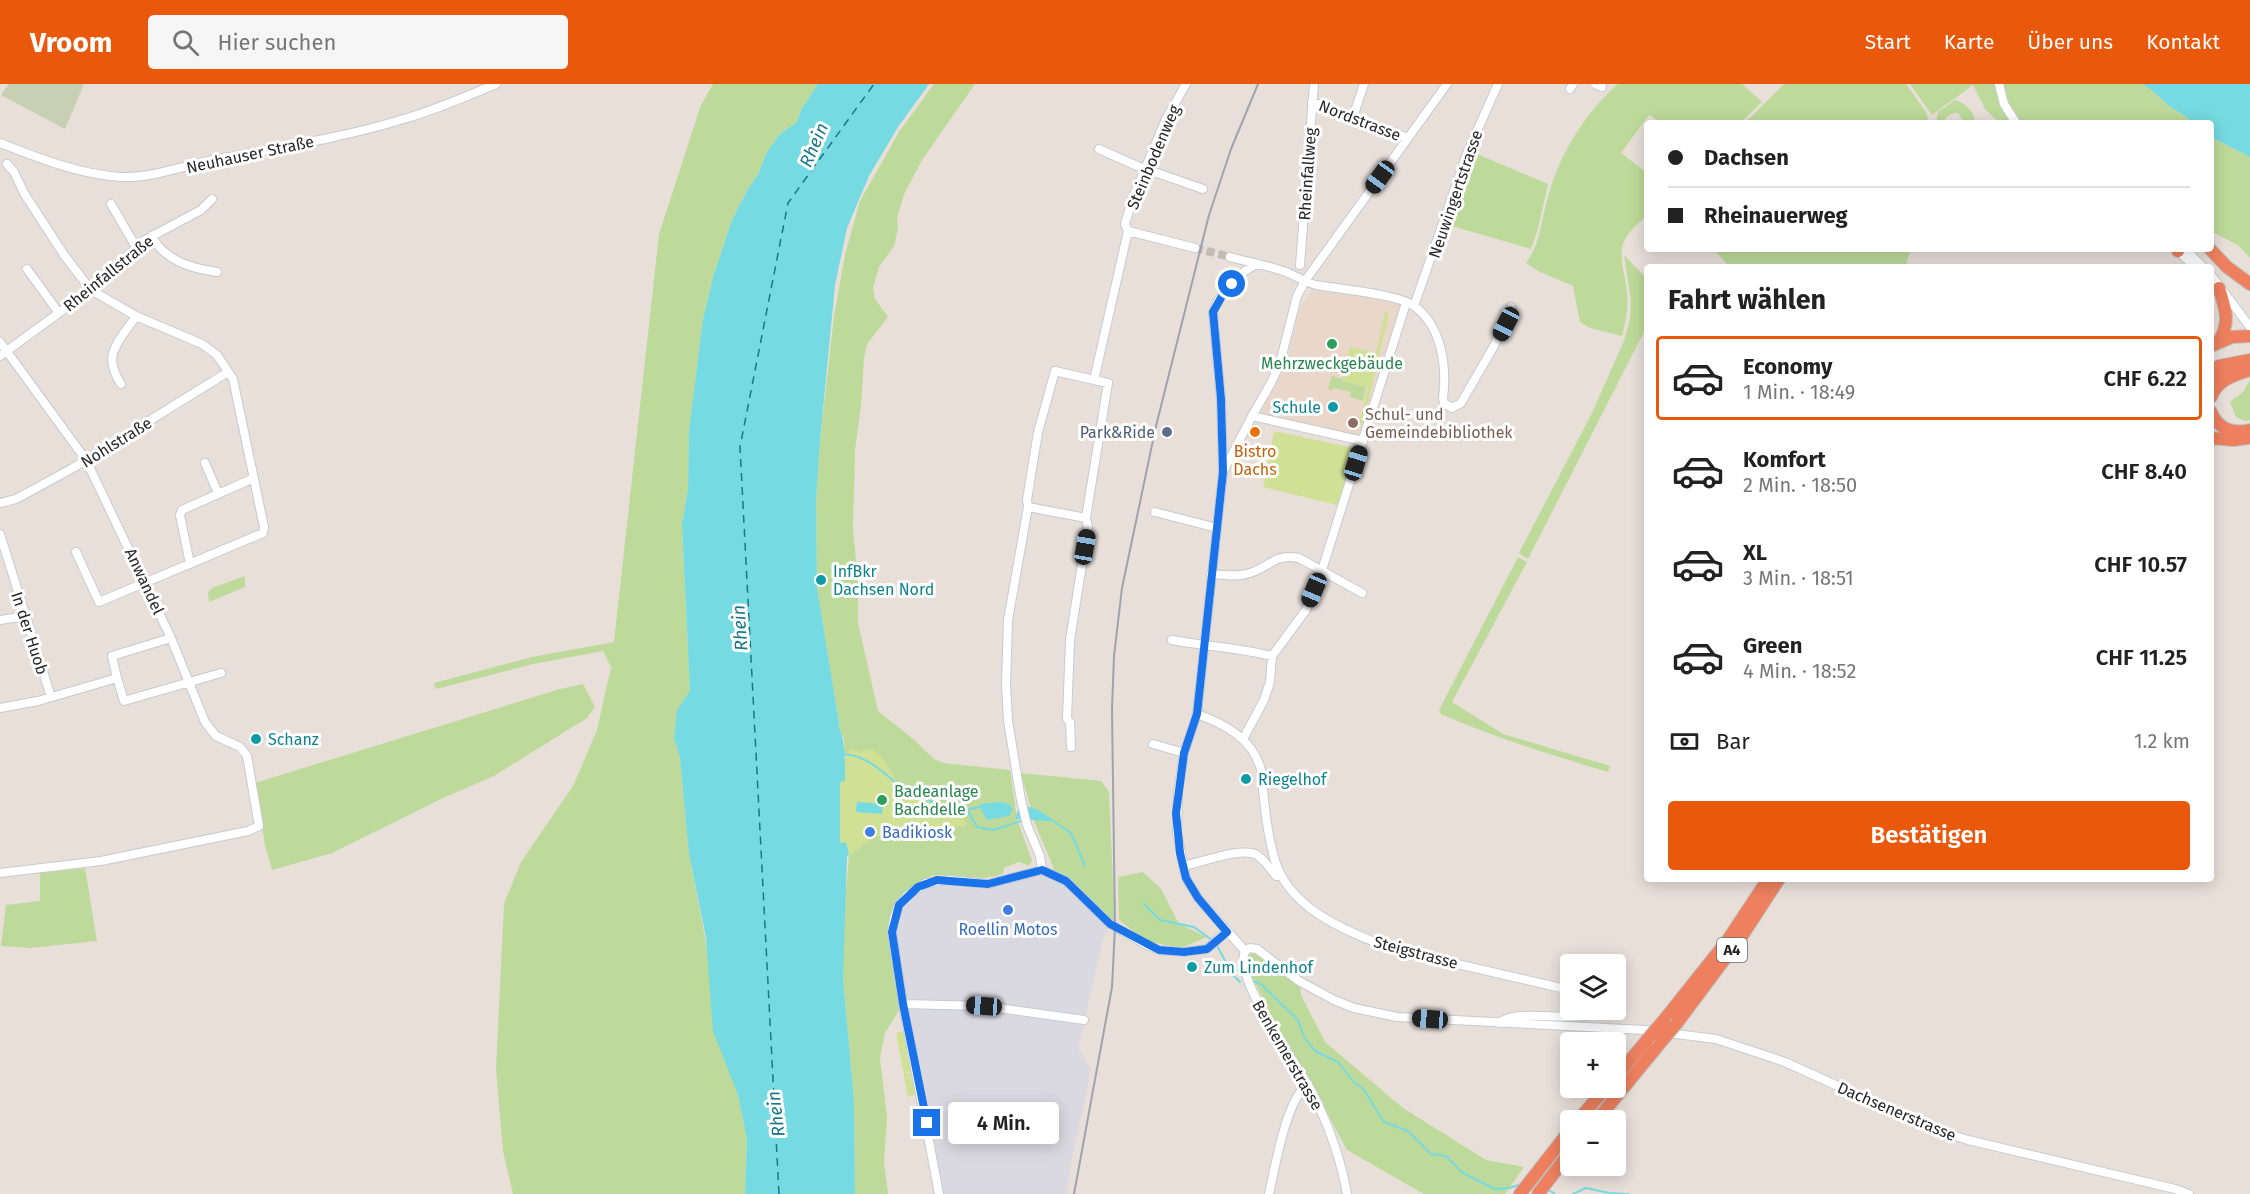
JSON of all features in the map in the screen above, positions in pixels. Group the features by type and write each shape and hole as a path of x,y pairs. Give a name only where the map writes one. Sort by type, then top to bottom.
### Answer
{"highway":[{"path":"2213,252 2246,281"},
{"path":"2215,285 2228,318 2225,331 2215,344"},
{"path":"2215,344 2235,336 2250,336"},
{"path":"2214,367 2250,360"},
{"path":"2214,392 2218,386 2233,376 2250,369"},
{"path":"2214,375 2250,369"},
{"path":"2214,418 2217,423 2226,429 2237,432 2250,430"},
{"path":"2214,438 2233,440 2250,437"},
{"name":"A4","path":"1626,1065 1727,941 1766,882"},
{"name":"A4","path":"1605,1110 1661,1042 1678,1028 1777,882"},
{"path":"1587,1110 1597,1098"},
{"path":"1520,1194 1560,1143"},
{"path":"1538,1194 1560,1165"}],"street":[{"name":"Neuhauser Straße","path":"0,143 93,173 123,177 146,176 410,118 496,84"},
{"name":"Steinbodenweg","path":"1094,380 1128,231 1125,224 1166,119 1186,84"},
{"name":"Rheinfallweg","path":"1295,276 1300,265 1314,84"},
{"path":"1353,117 1364,84"},
{"path":"1223,472 1280,363 1298,296 1305,281 1447,84"},
{"name":"Neuwingertstrasse","path":"1272,656 1306,610 1322,570 1410,304 1468,151 1498,84"},
{"path":"2000,84 2004,104 2014,120"},
{"name":"Nordstrasse","path":"1312,102 1408,138"},
{"path":"1099,148 1145,169 1203,189"},
{"path":"7,164 64,255 91,290 136,316 202,344 217,355 233,378 264,527 263,533 99,602 76,552"},
{"name":"Rheinfallstraße","path":"4,353 91,290 136,247 151,236 201,210 212,199"},
{"path":"111,204 136,247"},
{"path":"1128,231 1195,248"},
{"path":"151,236 157,247 180,263 196,269 217,272"},
{"path":"2182,252 2192,264"},
{"path":"2183,252 2199,264"},
{"path":"1230,256 1314,284 1410,304 1432,327 1438,339 1445,366 1444,403 1452,408 1461,404 1494,346 1511,307"},
{"path":"1245,951 1193,891 1183,866 1176,813 1184,753 1197,714 1223,472 1221,399 1213,312 1232,284 1257,264"},
{"path":"1300,265 1312,270"},
{"path":"27,269 59,313"},
{"path":"2215,285 2250,327"},
{"path":"121,384 113,372 111,361 113,351 136,316"},
{"name":"Anwandel","path":"0,342 4,353 86,460 146,582 205,722 211,731 221,739 240,747 247,756 260,826 248,831 101,861 0,873"},
{"path":"1042,870 1040,856 1028,825 1008,721 1006,643 1012,590 1028,507 1027,500 1038,432 1055,371 1107,383 1070,640 1067,719 1070,722 1071,747"},
{"name":"Nohlstraße","path":"0,503 16,499 86,460 228,372"},
{"path":"1252,416 1363,441"},
{"path":"205,463 218,493"},
{"path":"190,564 180,515 183,510 190,504 254,478"},
{"path":"1028,507 1086,519"},
{"path":"1155,512 1217,528"},
{"name":"In der Huob","path":"0,534 51,697"},
{"path":"1211,574 1247,574 1286,556 1299,558 1362,593"},
{"path":"0,620 26,616"},
{"path":"171,638 112,656 124,701 221,673"},
{"path":"1172,640 1203,646 1244,649 1272,656 1270,682 1264,700 1243,739"},
{"path":"0,708 51,697 117,678"},
{"path":"1183,866 1235,854 1251,853 1258,856 1276,876 1281,875 1274,857 1259,763 1243,739 1221,724 1197,714"},
{"path":"1153,744 1184,753"},
{"path":"939,1194 903,1004 892,932 899,905 908,895 918,887 937,880 988,884 1042,870 1066,881 1110,924 1147,945 1171,952 1210,948 1227,932"},
{"name":"Steigstrasse","path":"1281,875 1294,894 1313,911 1392,949 1560,988"},
{"name":"Dachsenerstrasse","path":"1245,951 1257,948 1299,981 1334,1000 1354,1008 1398,1017 1498,1023 1678,1028 1776,1059 1930,1128 1968,1140 2189,1194"},
{"name":"Benkemerstrasse","path":"1245,951 1244,968 1252,992 1308,1084 1334,1142 1347,1194"},
{"path":"903,1004 984,1006 1084,1020"},
{"path":"1498,1023 1509,1016 1560,1016"},
{"path":"1269,1194 1285,1127 1294,1101 1302,1088 1308,1084"}],"shaded area":[{"path":"1314,286 1399,303 1402,311 1362,439 1259,414 1276,385 1288,355 1300,308"},
{"path":"1042,870 1057,876 1110,924 1103,940 1078,1048 1090,1068 1070,1167 1067,1194 939,1194 914,1062 894,919 908,895 926,883 969,883"}],"green space":[{"path":"9,84 84,84 65,129 1,95"},
{"path":"713,84 818,84 801,110 797,122 780,134 767,152 758,175 732,220 714,274 703,319 689,431 688,489 682,525 690,692 677,710 674,738 680,758 689,854 731,1073 747,1139 745,1194 513,1194 503,1151 496,1069 504,904 521,862 573,786 597,730 611,667 603,651 533,664 436,689 434,683 532,657 614,642 659,234 701,105"},
{"path":"934,84 975,84 922,160 905,192 897,217 898,228 894,246 879,267 873,288 875,299 888,317 867,344 864,358 855,450 853,530 858,581 858,623 878,711 934,759 943,763 1010,770 1017,819 1032,861 1029,866 1019,862 1004,868 1003,874 993,877 931,876 926,883 908,895 894,919 903,1004 885,1033 880,1058 887,1118 884,1162 888,1194 855,1194 854,1101 843,978 843,927 849,855 876,836 902,837 954,826 965,826 956,815 944,814 947,807 937,806 904,794 891,774 844,755 844,740 840,730 817,587 816,502 820,440 834,316 845,255 860,201 899,132"},
{"path":"1618,84 1742,84 1762,102 1743,120 1657,120 1649,115 1621,153 1644,171 1644,218 1627,236 1622,249 1627,305 1622,336 1590,328 1580,322 1573,286 1538,271 1526,263 1538,239 1553,181 1566,150 1584,121"},
{"path":"1784,84 1906,84 1926,112 1928,120 1748,120"},
{"path":"1910,84 2142,84 2189,120 1997,120 1985,109 1973,85 1932,115"},
{"path":"1955,100 1969,108 1974,120 1963,120 1958,113 1949,115 1944,120 1937,120 1938,112"},
{"path":"2214,139 2250,157 2250,258 2239,246 2214,233"},
{"path":"1470,151 1548,184 1531,249 1445,224"},
{"path":"1716,252 1910,252 1906,264 1727,264"},
{"path":"1624,255 1644,276 1644,332 1528,559 1519,553 1591,415 1624,341 1630,319 1631,301"},
{"path":"1385,312 1389,313 1363,424 1359,423 1368,387 1342,381 1350,347 1376,353"},
{"path":"1332,376 1366,387 1363,401 1350,397 1351,392 1328,389"},
{"path":"2250,380 2250,420 2245,421 2236,417 2230,402 2243,392"},
{"path":"1274,431 1358,449 1341,506 1263,487"},
{"path":"1518,557 1527,562 1452,702 1503,734 1610,766 1608,772 1544,753 1461,723 1441,714 1439,710"},
{"path":"245,576 245,587 209,602 208,593 212,588"},
{"path":"583,684 595,707 587,718 494,776 443,798 332,853 272,870 265,845 255,783 560,689"},
{"name":"Badeanlage Bachdelle","path":"849,748 859,752 868,748 875,751 885,762 904,794 937,806 948,807 945,815 962,816 966,826 954,826 901,837 876,836 849,855 846,842 840,843 840,781 845,781 845,757 849,756"},
{"path":"1021,773 1101,781 1109,792 1115,927 1057,876 1035,824"},
{"path":"85,868 97,941 30,948 1,946 6,905 40,901 40,873"},
{"path":"1143,872 1161,889 1179,924 1207,937 1181,948 1146,941 1119,920 1118,877"},
{"path":"1257,953 1300,985 1301,995 1325,1042 1403,1108 1486,1160 1524,1167 1505,1194 1424,1194 1347,1150 1307,1075 1274,1022 1246,964 1249,954"},
{"path":"903,1032 911,1071 906,1073 911,1073 915,1095 908,1097 896,1033"}],"water":[{"name":"Rhein","path":"818,84 929,84 898,127 869,176 847,228 835,285 820,440 816,502 817,587 845,756 845,781 840,782 840,843 846,842 849,855 847,856 843,978 854,1101 855,1194 745,1194 747,1139 738,1095 713,1031 706,938 689,854 680,758 674,738 677,710 690,691 682,525 688,489 689,431 703,319 714,274 732,220 758,175 767,152 780,134 797,122 801,110"},
{"path":"2142,84 2250,84 2250,157 2214,139 2214,120 2189,120"},
{"path":"857,802 883,804 882,814 856,812"},
{"path":"1000,802 1009,804 1013,809 1009,816 987,820 979,806"},
{"path":"1020,804 1038,810 1052,819 1049,821 1015,819"}],"waterway":[{"path":"844,755 852,755 869,762 887,775 906,795 913,795 950,808 966,808 977,827 993,830 1021,821"},
{"path":"967,810 979,807"},
{"path":"1050,819 1071,833 1085,866"},
{"path":"1144,904 1160,920 1194,927 1212,940"},
{"path":"1216,944 1233,975 1240,982"},
{"path":"1252,982 1263,986 1298,1020 1304,1037 1315,1051 1338,1062 1353,1081 1364,1090 1384,1122 1408,1131 1431,1154 1446,1156 1463,1173 1495,1189 1522,1184"},
{"path":"1573,1194 1586,1188 1628,1194"},
{"path":"1547,1189 1555,1194"}],"ferry route":[{"path":"779,1194 740,447 788,203 874,84"}],"tunnel":[{"path":"1195,248 1230,257"}],"railway":[{"path":"1074,1194 1112,987 1115,927 1112,709 1114,656 1122,588 1156,426 1209,215 1231,149 1258,84"}],"place":[{"name":"Mehrzweckgebäude","path":"1332,344"},
{"name":"Schule","path":"1333,407"},
{"name":"Schul- und Gemeindebibliothek","path":"1353,423"},
{"name":"Park&Ride","path":"1167,432"},
{"name":"Bistro Dachs","path":"1255,432"},
{"name":"InfBkr Dachsen Nord","path":"821,580"},
{"name":"Schanz","path":"256,739"},
{"name":"Riegelhof","path":"1246,779"},
{"name":"Badeanlage Bachdelle","path":"882,800"},
{"name":"Badikiosk","path":"870,832"},
{"name":"Roellin Motos","path":"1008,910"},
{"name":"Zum Lindenhof","path":"1192,967"}],"route":[{"path":"927,1123 903,1004 892,932 899,905 918,887 937,880 988,884 1042,870 1066,881 1110,924 1159,950 1184,952 1207,949 1227,932 1198,898 1186,878 1180,853 1176,813 1184,753 1197,714 1223,472 1221,399 1213,312 1232,284"}]}
